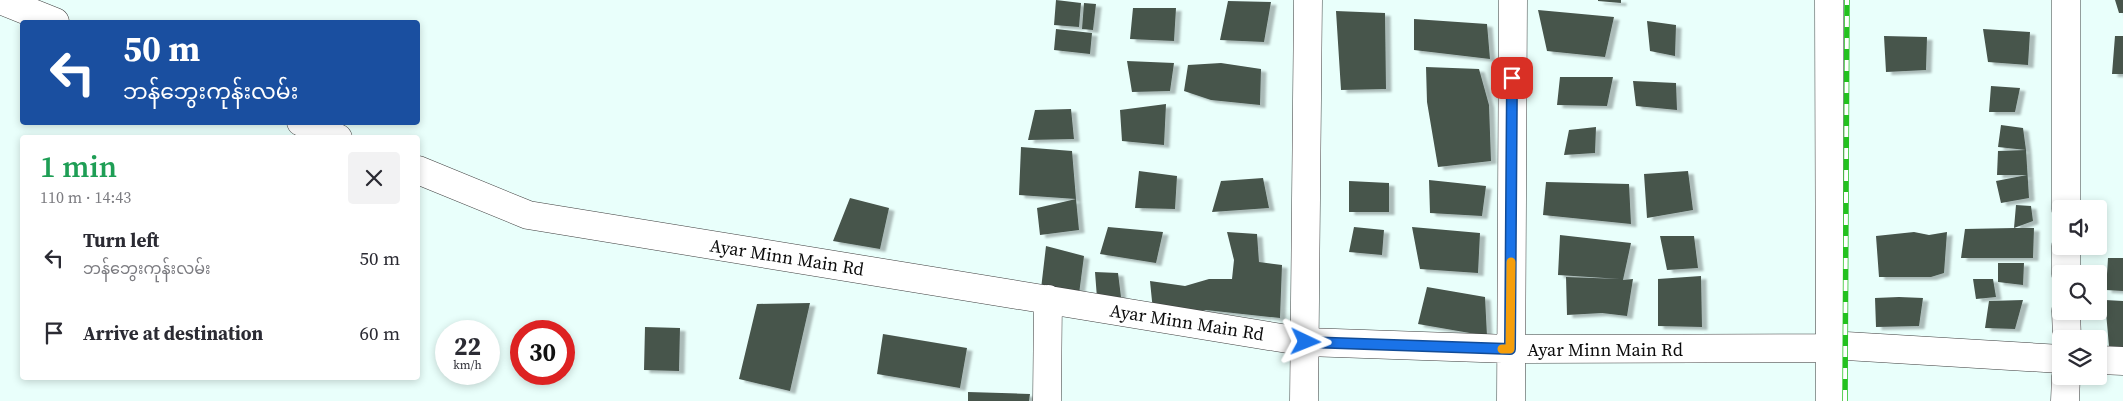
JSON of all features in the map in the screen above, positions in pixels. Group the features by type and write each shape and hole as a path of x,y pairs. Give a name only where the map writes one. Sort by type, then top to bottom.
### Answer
{"street":[{"path":"0,0 50,20"},
{"path":"1304,401 1308,0"},
{"path":"1511,401 1513,0"},
{"path":"1829,0 1830,401"},
{"path":"2066,0 2066,200"},
{"path":"308,125 331,135"},
{"name":"Ayar Minn Main Rd","path":"420,171 528,214 1306,342 1510,349 1831,348 1846,346 2052,357"},
{"path":"1047,401 1048,299"},
{"path":"2107,360 2123,361"},
{"path":"2066,385 2066,401"}],"building":[{"path":"1056,0 1081,3 1079,27 1054,25"},
{"path":"1621,0 1621,3 1598,1"},
{"path":"2115,0 2123,0 2123,13 2119,13"},
{"path":"1228,1 1271,2 1264,42 1220,40"},
{"path":"1084,3 1096,4 1093,30 1082,29"},
{"path":"1133,8 1176,8 1174,41 1130,39"},
{"path":"1538,10 1614,17 1605,57 1547,51"},
{"path":"1336,11 1385,13 1386,89 1341,90"},
{"path":"1414,19 1487,24 1490,59 1414,50"},
{"path":"1647,21 1676,25 1675,56 1650,51"},
{"path":"1056,29 1092,33 1090,54 1054,50"},
{"path":"1983,29 2030,32 2028,65 1988,62"},
{"path":"1884,36 1927,37 1926,70 1886,72"},
{"path":"2115,36 2123,36 2123,74 2112,74"},
{"path":"1127,61 1174,63 1170,91 1132,92"},
{"path":"1221,63 1261,69 1260,105 1211,100 1184,91 1188,65"},
{"path":"1426,67 1479,69 1489,105 1491,161 1438,167 1427,102"},
{"path":"1560,77 1613,77 1607,106 1557,105"},
{"path":"1633,81 1676,83 1677,110 1636,106"},
{"path":"1991,86 2020,88 2015,112 1989,112"},
{"path":"1166,104 1164,145 1122,141 1120,110"},
{"path":"1071,109 1074,139 1028,140 1035,110"},
{"path":"2001,125 2023,128 2026,150 1998,147"},
{"path":"1596,127 1595,153 1564,155 1569,130"},
{"path":"1021,147 1072,151 1076,199 1019,195"},
{"path":"2026,150 2029,198 2001,203 1996,181 2027,175 1997,175 1998,151"},
{"path":"1139,171 1177,176 1175,209 1135,208"},
{"path":"1688,171 1693,210 1647,218 1644,174"},
{"path":"1263,178 1269,208 1212,212 1221,181"},
{"path":"1429,180 1486,186 1482,216 1430,213"},
{"path":"1349,181 1389,183 1389,212 1349,212"},
{"path":"1546,182 1629,184 1631,224 1543,215"},
{"path":"850,198 889,208 880,249 833,241"},
{"path":"1076,199 1079,230 1040,235 1037,208"},
{"path":"2016,205 2031,206 2033,221 2014,228"},
{"path":"1108,227 1163,232 1156,263 1100,254"},
{"path":"1354,227 1384,230 1382,255 1349,252"},
{"path":"1412,227 1480,233 1478,273 1420,269"},
{"path":"2034,228 2033,258 1961,258 1965,229"},
{"path":"1227,232 1257,234 1259,262 1282,265 1280,318 1206,310 1180,317 1153,311 1150,281 1185,286 1209,279 1232,279 1234,260"},
{"path":"1914,232 1929,235 1947,232 1944,273 1931,277 1879,277 1876,236"},
{"path":"1560,235 1631,243 1623,280 1633,279 1627,316 1602,313 1567,315 1566,277 1620,279 1558,275"},
{"path":"1660,236 1694,236 1698,268 1667,270"},
{"path":"1046,246 1084,256 1079,294 1041,289"},
{"path":"2108,258 2123,258 2123,291 2107,290"},
{"path":"1998,263 2024,263 2023,285 1998,282"},
{"path":"1095,272 1118,273 1121,297 1097,298"},
{"path":"1701,276 1702,327 1658,326 1658,279"},
{"path":"1973,279 1993,279 1996,297 1976,299"},
{"path":"1427,287 1485,297 1487,336 1418,324"},
{"path":"1875,298 1923,298 1919,326 1876,327"},
{"path":"2023,300 2015,329 1985,328 1989,301"},
{"path":"2107,300 2123,301 2123,347 2109,347"},
{"path":"810,303 790,391 739,379 757,304"},
{"path":"645,327 680,328 679,371 644,370"},
{"path":"883,334 967,348 960,388 877,374"},
{"path":"968,392 1030,394 1029,401 968,401"}],"railway":[{"path":"1845,401 1847,0"}],"slow traffic":[{"path":"1502,349 1510,349 1511,262"}],"route":[{"path":"1306,342 1510,349 1512,78"}]}
